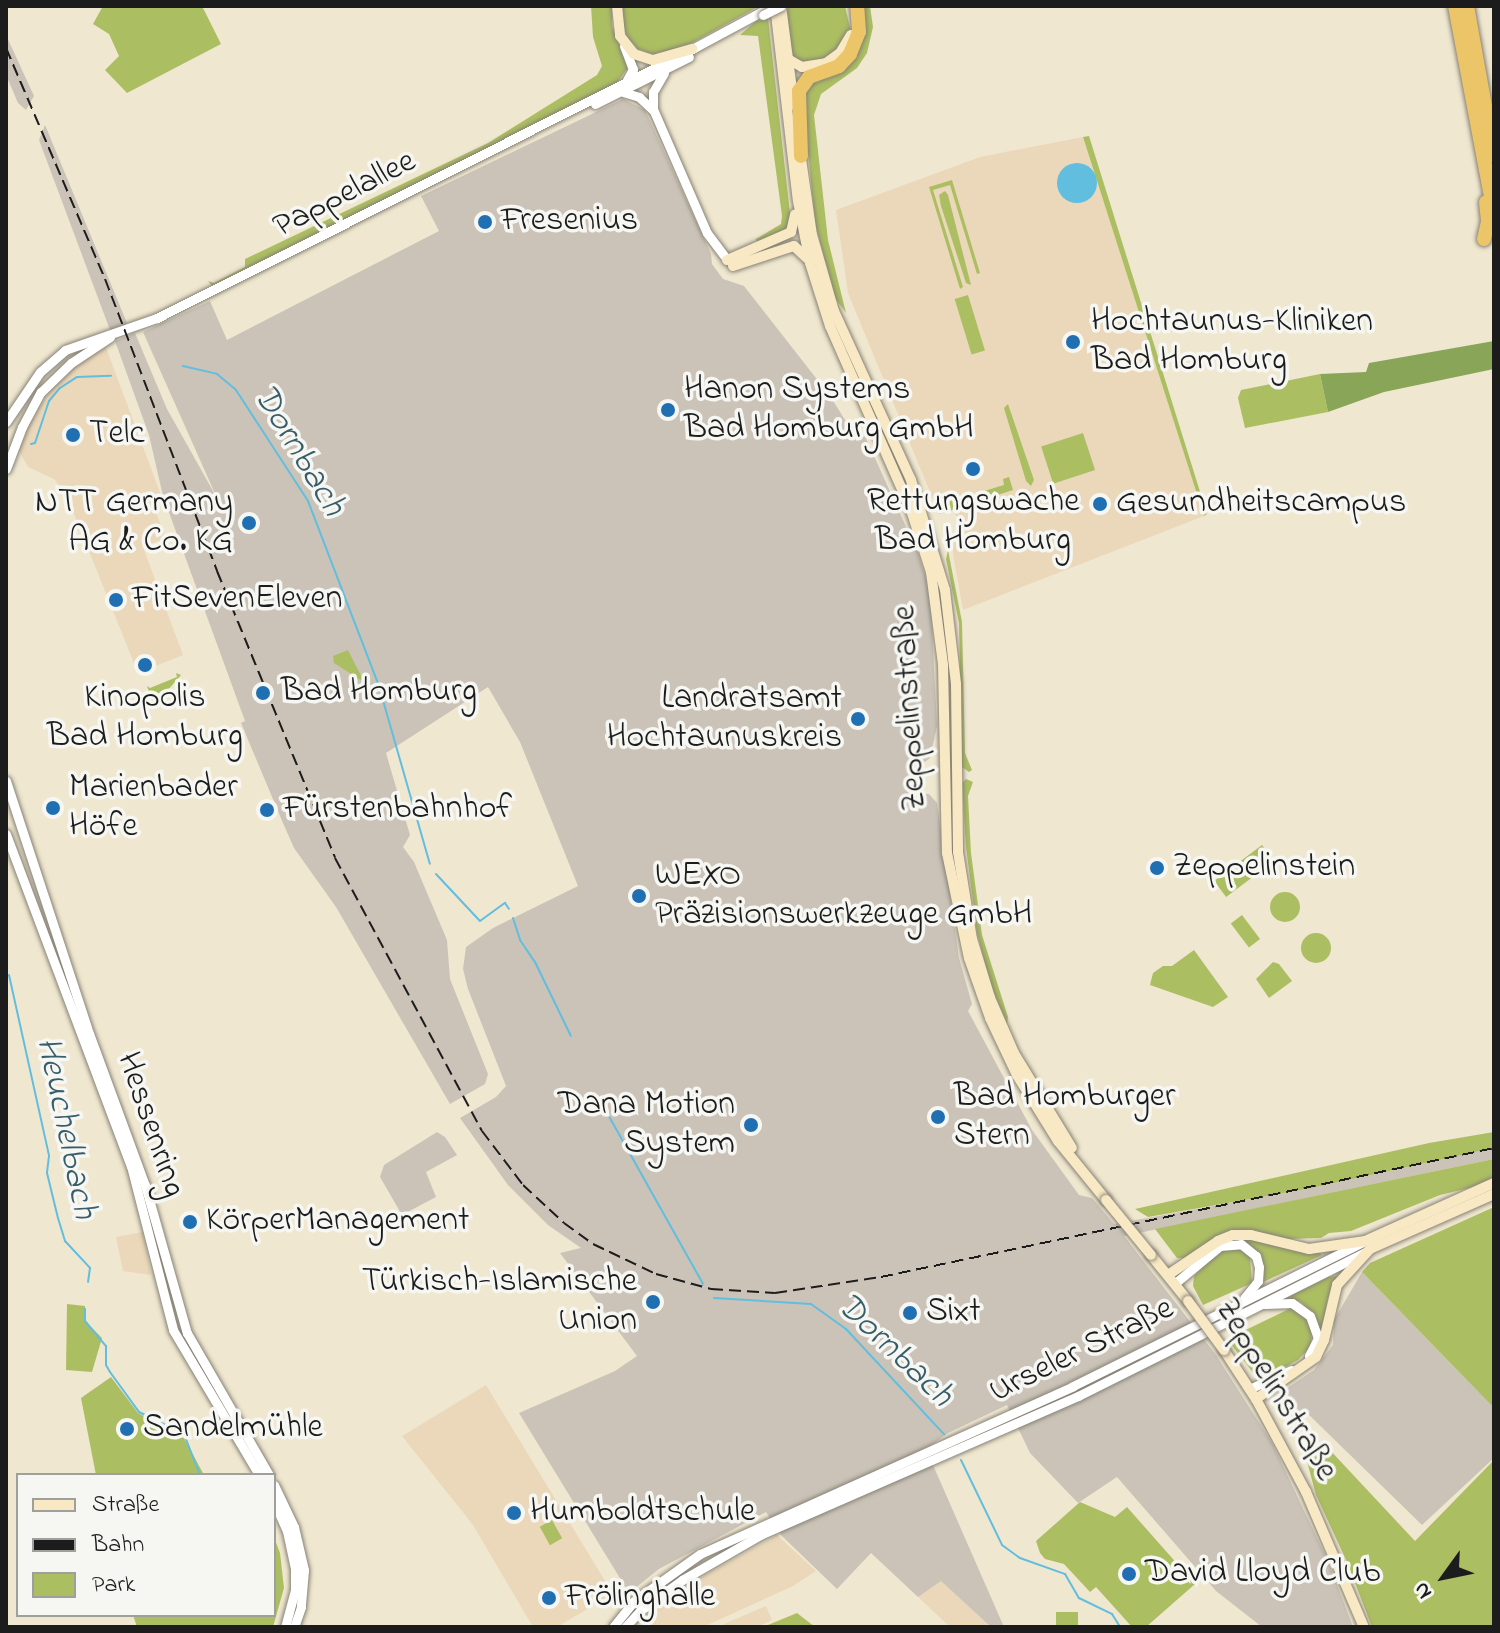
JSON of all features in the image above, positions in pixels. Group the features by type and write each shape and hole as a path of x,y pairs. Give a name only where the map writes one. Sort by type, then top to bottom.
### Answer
{"highway":[{"path":"801,156 799,91 809,77 839,66 850,54 859,32 857,6"},
{"path":"1455,6 1479,146 1488,221 1484,239"},
{"path":"1467,6 1494,156"},
{"path":"1479,146 1494,213"}],"main road":[{"path":"617,6 616,22 624,44 634,54 653,60 692,49"},
{"path":"788,59 799,66 811,66 836,57 852,32 849,6"},
{"name":"Zeppelinstraße","path":"772,8 788,59 812,235 834,311 911,480 943,580 956,684 958,852 966,909 982,973 1024,1072 1106,1200"},
{"name":"Zeppelinstraße","path":"772,8 777,20 790,141 810,263 830,326 911,510 931,572 943,665 947,853 969,958 990,1018 1017,1075 1058,1141 1188,1301 1256,1399 1321,1522 1364,1627"},
{"path":"730,263 781,237 795,226 790,141"},
{"path":"730,263 794,246 802,249 810,263"},
{"path":"1256,1399 1316,1357 1324,1340 1337,1285 1368,1245 1494,1183"},
{"path":"1171,1280 1218,1241 1233,1235 1251,1235 1309,1249 1368,1245 1494,1194"}],"street":[{"name":"Pappelallee","path":"624,87 772,8"},
{"name":"Pappelallee","path":"113,335 173,310 539,126 666,70 772,8"},
{"path":"624,44 633,69 624,87 646,102 656,117 715,246 730,263"},
{"path":"656,117 653,92 666,70"},
{"path":"715,246 731,251 751,251"},
{"path":"6,422 27,388 57,355 76,344 113,335"},
{"path":"6,469 22,427 41,392 71,363 113,335"},
{"name":"Hessenring","path":"6,781 86,1025 145,1185 187,1333 268,1473"},
{"name":"Hessenring","path":"6,834 131,1166 173,1330 258,1473"},
{"path":"1171,1280 1220,1246 1241,1244 1256,1256 1259,1267 1255,1285 1239,1303"},
{"name":"Urseler Straße","path":"613,1627 641,1595 700,1554 1061,1392 1239,1303 1368,1245"},
{"name":"Urseler Straße","path":"625,1627 671,1587 762,1534 1076,1397 1258,1305 1368,1245"},
{"path":"1249,1389 1301,1364 1312,1353 1318,1338 1310,1316 1297,1305 1280,1302 1258,1305"},
{"path":"276,1489 294,1527 304,1570 301,1607 294,1627"},
{"path":"276,1506 287,1531 295,1568 295,1590 285,1627"}],"shaded area":[{"path":"6,35 34,96 26,110 18,103 6,75"},
{"path":"623,99 645,110 711,254 712,264 723,279 744,286 830,396 857,439 865,436 917,551 930,590 937,726 930,758 912,772 912,793 929,794 937,803 959,958 972,1004 968,1011 1032,1130 1079,1195 1092,1198 1114,1224 1307,1189 1494,1148 1494,1159 1124,1236 1216,1355 1272,1443 1328,1561 1353,1627 1262,1627 1216,1591 1117,1477 1078,1503 1030,1453 1007,1405 948,1433 926,1449 1004,1627 991,1627 941,1581 918,1597 871,1553 837,1589 782,1536 766,1512 659,1569 629,1593 519,1413 615,1371 637,1356 560,1253 581,1248 548,1225 508,1185 460,1118 496,1097 506,1086 468,989 463,969 466,947 493,928 578,886 520,742 488,687 386,753 410,835 403,847 414,862 447,940 450,979 488,1074 485,1084 450,1104 336,907 294,848 283,823 241,723 245,721 163,496 149,435 115,341 135,333 167,409 217,498 143,332 210,301 227,340 439,231 421,196"},
{"path":"45,125 127,323 124,326 110,330 39,140"},
{"path":"1083,137 1204,516 963,610 953,543 964,531 953,510 939,514 848,293 836,210 980,157"},
{"path":"105,345 161,495 151,500 166,538 143,547 183,655 138,673 66,494 54,479 28,467 19,451 20,438 50,391 67,371"},
{"path":"437,1132 445,1137 457,1155 426,1172 436,1197 402,1215 380,1177 384,1165"},
{"path":"143,1232 151,1275 123,1271 116,1237"},
{"path":"1362,1272 1494,1408 1494,1458 1422,1525 1304,1410 1288,1420 1281,1409 1279,1399 1283,1391 1314,1370 1333,1345 1334,1320"},
{"name":"Humboldtschule","path":"486,1385 613,1594 557,1627 533,1627 473,1525 402,1436"},
{"path":"777,1535 816,1571 793,1586 703,1627 649,1627 647,1614 667,1597"},
{"path":"941,1580 988,1624 985,1627 950,1627 918,1597"},
{"path":"766,1606 772,1620 757,1627 726,1627 724,1624"}],"green space":[{"path":"103,6 202,6 221,44 127,93 105,70 119,56 109,34 93,24"},
{"path":"591,6 612,6 612,26 628,67 617,83 212,286 208,281 214,283 245,267 245,259 488,143 597,75 602,66 593,37"},
{"path":"623,6 759,6 690,44 655,55 638,49 629,40 623,27"},
{"path":"793,6 845,6 850,28 833,56 805,64 793,58 785,10"},
{"path":"861,6 870,6 873,27 867,53 857,68 821,94 814,115 828,240 846,313 835,298 815,223 802,89 843,66"},
{"path":"768,18 791,222 787,230 757,243 756,239 781,224 782,216 758,36 740,35 756,21"},
{"path":"1089,136 1207,514 1204,516 1083,137"},
{"path":"952,180 980,273 977,274 950,185 933,190 963,287 960,289 929,187"},
{"path":"945,191 971,285 966,283 941,206 939,195"},
{"path":"968,295 985,350 972,355 955,299"},
{"path":"1494,341 1494,369 1384,392 1328,412 1320,374 1366,372 1369,363"},
{"path":"1320,374 1328,412 1245,428 1238,398 1241,390"},
{"path":"1008,404 1034,480 1031,486 1026,481 1004,408"},
{"path":"1083,433 1095,470 1053,484 1041,447"},
{"path":"1009,477 1013,490 940,514 934,496 944,492 948,502 1004,485 1003,479"},
{"path":"948,550 962,622 965,753 972,770 969,772 962,767 959,623 946,559"},
{"path":"348,650 365,683 334,663 333,656"},
{"path":"176,673 181,675 154,706 147,686 150,688 177,677"},
{"path":"966,779 973,782 968,796 971,853 982,935 1008,1017 1007,1024 990,983 977,932 966,847 962,783"},
{"path":"1262,845 1274,861 1226,897 1214,881"},
{"path":"1285,892 1296,896 1300,907 1296,918 1285,922 1274,918 1270,907 1274,896"},
{"path":"1242,915 1260,939 1249,947 1231,923"},
{"path":"1316,933 1326,938 1331,948 1326,958 1316,963 1306,958 1301,948 1306,938"},
{"path":"1194,950 1228,997 1213,1007 1150,985 1153,973 1163,966 1172,966"},
{"path":"1273,962 1279,964 1292,981 1269,998 1256,979"},
{"path":"1494,1132 1494,1148 1307,1189 1148,1217 1135,1209 1429,1143"},
{"path":"1494,1159 1494,1182 1440,1195 1351,1231 1329,1233 1321,1238 1286,1239 1234,1232 1217,1236 1184,1258 1177,1258 1155,1229"},
{"path":"1494,1207 1494,1408 1362,1272 1370,1263"},
{"path":"1242,1238 1322,1255 1261,1283 1261,1260 1234,1239"},
{"path":"1237,1248 1250,1257 1252,1283 1203,1305 1193,1286 1194,1276 1220,1250"},
{"path":"1337,1276 1328,1298 1321,1341 1316,1317 1301,1302 1290,1299 1292,1295 1328,1277"},
{"path":"67,1304 85,1306 85,1321 102,1338 92,1372 66,1370"},
{"path":"1291,1308 1306,1317 1312,1330 1311,1346 1298,1360 1277,1371 1254,1374 1227,1339"},
{"name":"Sandelmühle","path":"111,1377 138,1413 184,1438 203,1473 96,1473 81,1398"},
{"path":"1328,1448 1415,1541 1494,1460 1494,1627 1372,1627 1316,1495 1305,1454"},
{"name":"David Lloyd Club","path":"1080,1502 1115,1517 1127,1507 1195,1584 1146,1627 1132,1627 1096,1587 1090,1592 1064,1564 1045,1559 1040,1553 1036,1541"},
{"path":"552,1520 562,1538 550,1545 540,1527"},
{"name":"Sandelmühle","path":"276,1542 280,1553 284,1588 276,1616"},
{"path":"1056,1612 1078,1612 1078,1627 1056,1627"},
{"path":"797,1613 815,1627 768,1625"},
{"name":"Sandelmühle","path":"134,1617 276,1617 273,1627 137,1627"}],"water":[{"path":"1077,163 1091,169 1097,183 1091,197 1077,203 1063,197 1057,183 1063,169"}],"waterway":[{"name":"Dornbach","path":"183,366 217,374 236,390 308,501 378,683 430,864"},
{"name":"Dornbach","path":"31,444 35,443 49,401 60,388 77,377 111,376"},
{"name":"Dornbach","path":"436,874 480,921 505,903 509,909"},
{"name":"Dornbach","path":"513,918 520,940 535,962 571,1036"},
{"name":"Heuchelbach","path":"9,975 49,1156 47,1173 58,1218 65,1241 90,1268 88,1282"},
{"name":"Dornbach","path":"606,1111 703,1284"},
{"name":"Dornbach","path":"714,1298 811,1304 846,1329 944,1434"},
{"name":"Heuchelbach","path":"85,1309 85,1321 106,1346 106,1365 110,1372 139,1412 184,1434 199,1473"},
{"name":"Dornbach","path":"961,1460 1002,1545 1020,1558 1065,1574 1079,1598 1112,1614 1120,1627"}],"railway":[{"path":"6,48 105,279 217,571 335,858 482,1131 523,1185 564,1223 593,1244 656,1274 711,1289 775,1293 881,1277 1494,1148"}],"place":[{"name":"Fresenius","path":"485,222"},
{"name":"Hochtaunus-Kliniken Bad Homburg","path":"1073,342"},
{"name":"Hanon Systems Bad Homburg GmbH","path":"668,410"},
{"name":"Telc","path":"73,435"},
{"name":"Rettungswache Bad Homburg","path":"973,469"},
{"name":"Gesundheitscampus","path":"1100,504"},
{"name":"NTT Germany AG & Co. KG","path":"249,523"},
{"name":"FitSevenEleven","path":"116,600"},
{"name":"Kinopolis Bad Homburg","path":"145,665"},
{"name":"Bad Homburg","path":"263,693"},
{"name":"Landratsamt Hochtaunuskreis","path":"858,719"},
{"name":"Marienbader Höfe","path":"53,808"},
{"name":"Fürstenbahnhof","path":"267,810"},
{"name":"Zeppelinstein","path":"1157,868"},
{"name":"WEXO Präzisionswerkzeuge GmbH","path":"639,896"},
{"name":"Bad Homburger Stern","path":"938,1117"},
{"name":"Dana Motion System","path":"751,1125"},
{"name":"KörperManagement","path":"190,1222"},
{"name":"Türkisch-Islamische Union","path":"653,1302"},
{"name":"Sixt","path":"910,1313"},
{"name":"Sandelmühle","path":"127,1429"},
{"name":"Humboldtschule","path":"514,1513"},
{"name":"David Lloyd Club","path":"1129,1574"},
{"name":"Frölinghalle","path":"549,1598"}]}
